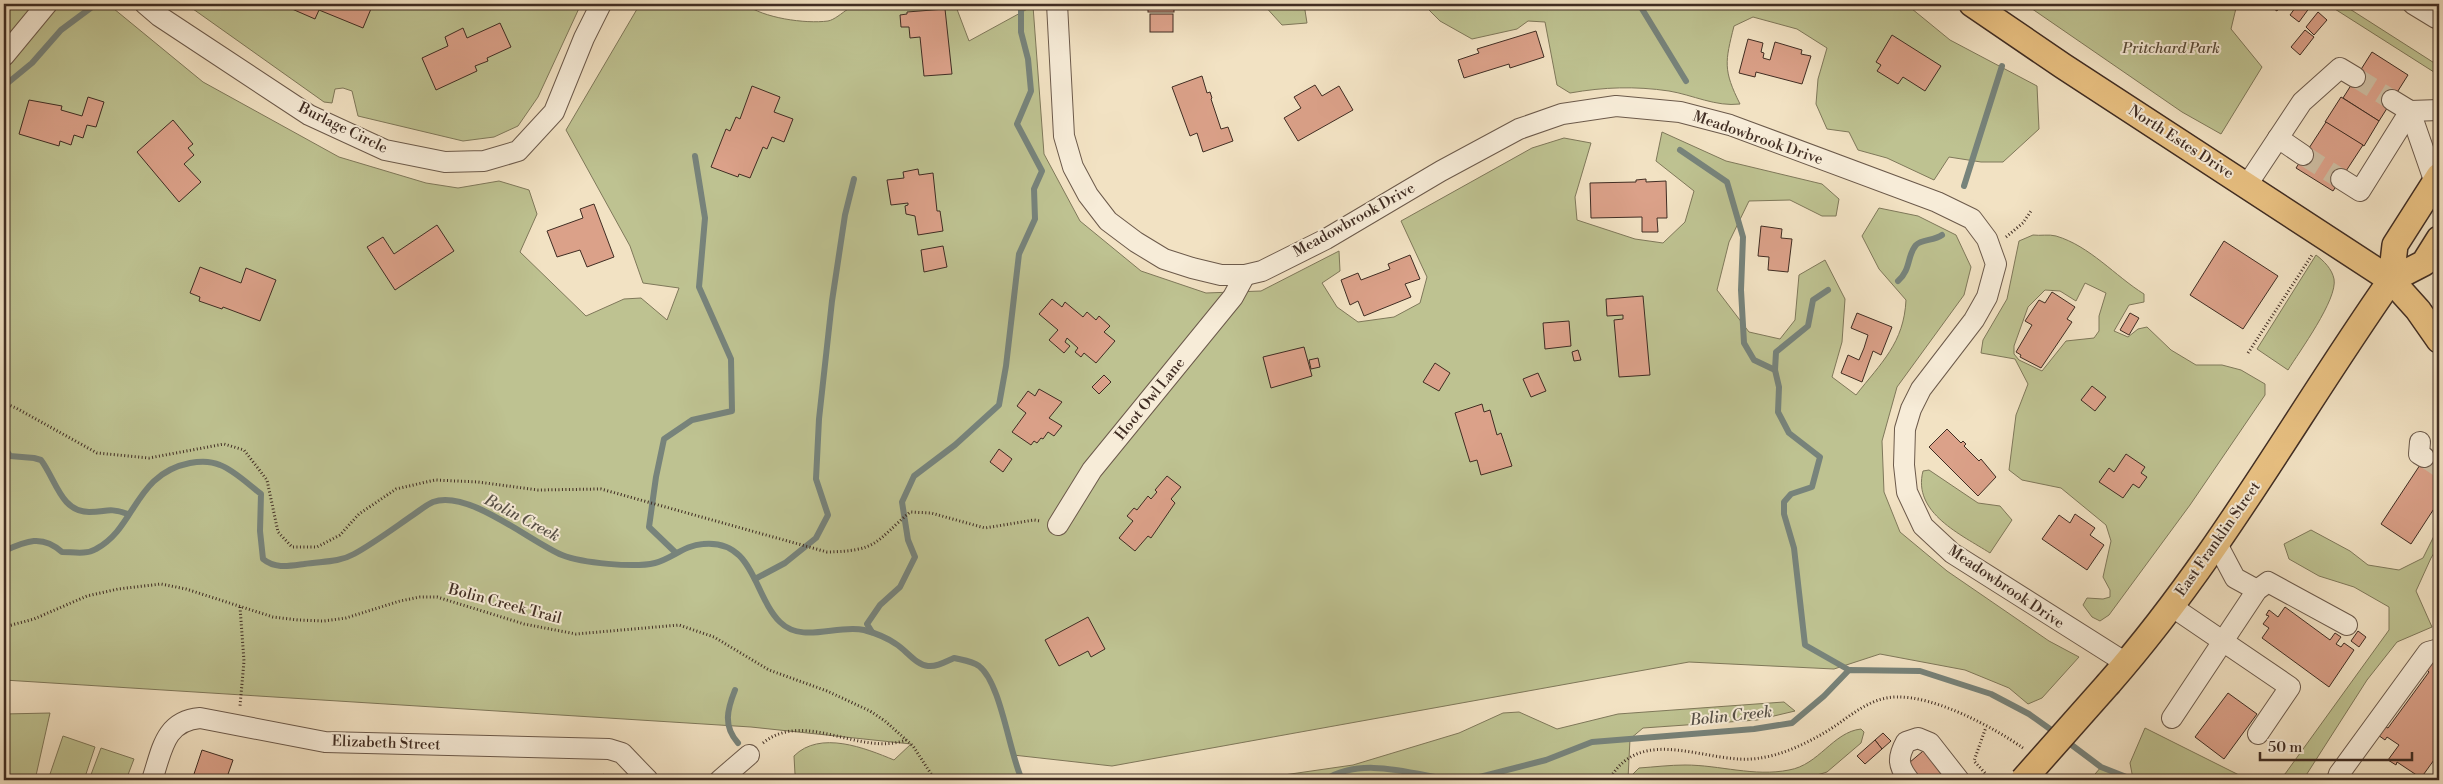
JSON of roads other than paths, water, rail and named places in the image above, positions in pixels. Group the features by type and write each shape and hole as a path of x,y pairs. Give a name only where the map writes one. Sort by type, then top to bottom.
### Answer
{"main road":[{"name":"North Estes Drive","path":"1972,4 2063,66 2391,280 2418,310 2439,340"},
{"name":"East Franklin Street","path":"2023,780 2126,663 2217,544 2391,280 2395,245 2437,180"},
{"name":"East Franklin Street","path":"2391,280 2424,263 2439,239"}],"street":[{"path":"4,56 47,4"},
{"name":"Burlage Circle","path":"145,4 159,16 310,115 385,150 445,162 484,161 518,151 554,112 584,38 601,4"},
{"name":"Meadowbrook Drive","path":"1057,4 1064,136 1073,166 1088,195 1108,220 1136,242 1164,259 1221,275 1245,275 1262,271 1326,239 1441,171 1519,129 1562,114 1616,106 1680,112 1730,125 1946,206 1972,219 1988,244 1996,264 1987,297 1974,320 1921,389 1911,409 1905,429 1904,465 1907,492 1923,526 1952,553 2126,663"},
{"path":"2413,4 2438,18"},
{"path":"2247,185 2302,102 2340,68 2355,77"},
{"path":"2392,100 2410,111 2439,110"},
{"path":"2341,179 2360,191 2410,111"},
{"path":"2410,111 2437,180"},
{"path":"2278,138 2303,155"},
{"name":"Hoot Owl Lane","path":"1058,525 1092,470 1234,297 1245,275"},
{"path":"2217,544 2235,578 2257,590"},
{"path":"2172,718 2257,590 2268,582 2347,625"},
{"path":"2171,606 2290,687 2258,734"},
{"path":"2337,780 2339,774 2428,652 2439,649"},
{"name":"Elizabeth Street","path":"152,780 166,740 172,729 181,722 200,718 325,742 610,749 622,752 648,780"},
{"path":"1909,780 1900,768 1899,754 1906,742 1918,738 1930,743 1959,780"},
{"path":"720,780 749,755"}],"waterway":[{"path":"4,86 32,63 61,30 96,4"},
{"path":"872,632 867,624 880,605 900,587 915,557 908,540 902,502 914,476 955,445 999,405 1006,366 1019,254 1035,219 1034,189 1042,171 1017,124 1031,91 1028,59 1021,32 1021,4"},
{"path":"1639,4 1686,81"},
{"path":"1964,186 2002,66"},
{"path":"1680,150 1727,182 1743,237 1741,290 1744,343 1754,360 1775,370"},
{"path":"676,553 649,527 656,477 664,439 692,420 732,411 731,359 699,287 705,218 695,156"},
{"path":"755,579 785,563 816,538 828,515 816,479 819,419 832,301 845,215 854,179"},
{"path":"1898,281 1905,272 1911,253 1916,245 1942,235"},
{"path":"1828,290 1813,300 1808,326 1776,352 1775,370 1779,387 1778,412 1789,433 1820,457 1812,487 1791,494 1784,502 1784,514 1794,548 1805,645 1849,670"},
{"path":"4,447 10,456 41,460 60,494 72,507 80,511 111,510 128,514"},
{"name":"Bolin Creek","path":"4,551 20,544 34,541 48,543 62,552 84,553 92,551 109,540 120,528 137,502 157,478 172,469 190,463 202,462 225,467 261,494 260,531 263,559 277,566 329,561 348,557 433,502 447,500 480,509 548,548 562,555 582,560 622,565 646,564 661,561 696,545 720,545 733,550 743,559 771,611 780,622 789,628 809,633 843,629 864,630 892,642 924,665 935,666 954,658 979,666 987,675 999,702 1022,780"},
{"name":"Bolin Creek","path":"1468,780 1546,760 1592,742 1754,729 1792,723 1824,696 1849,670 1920,671 1991,694 2029,714 2057,734"},
{"path":"735,690 728,711 728,724 733,737 738,743"},
{"name":"Bolin Creek","path":"2065,740 2101,767 2134,780"},
{"name":"Bolin Creek","path":"1325,780 1339,773 1354,769 1370,768 1404,771 1452,780"}],"tunnel":[{"path":"2355,77 2392,100"},
{"path":"2303,155 2341,179"},
{"path":"2424,457 2439,467"}],"park label":[{"name":"Pritchard Park","path":"2171,48"}]}
